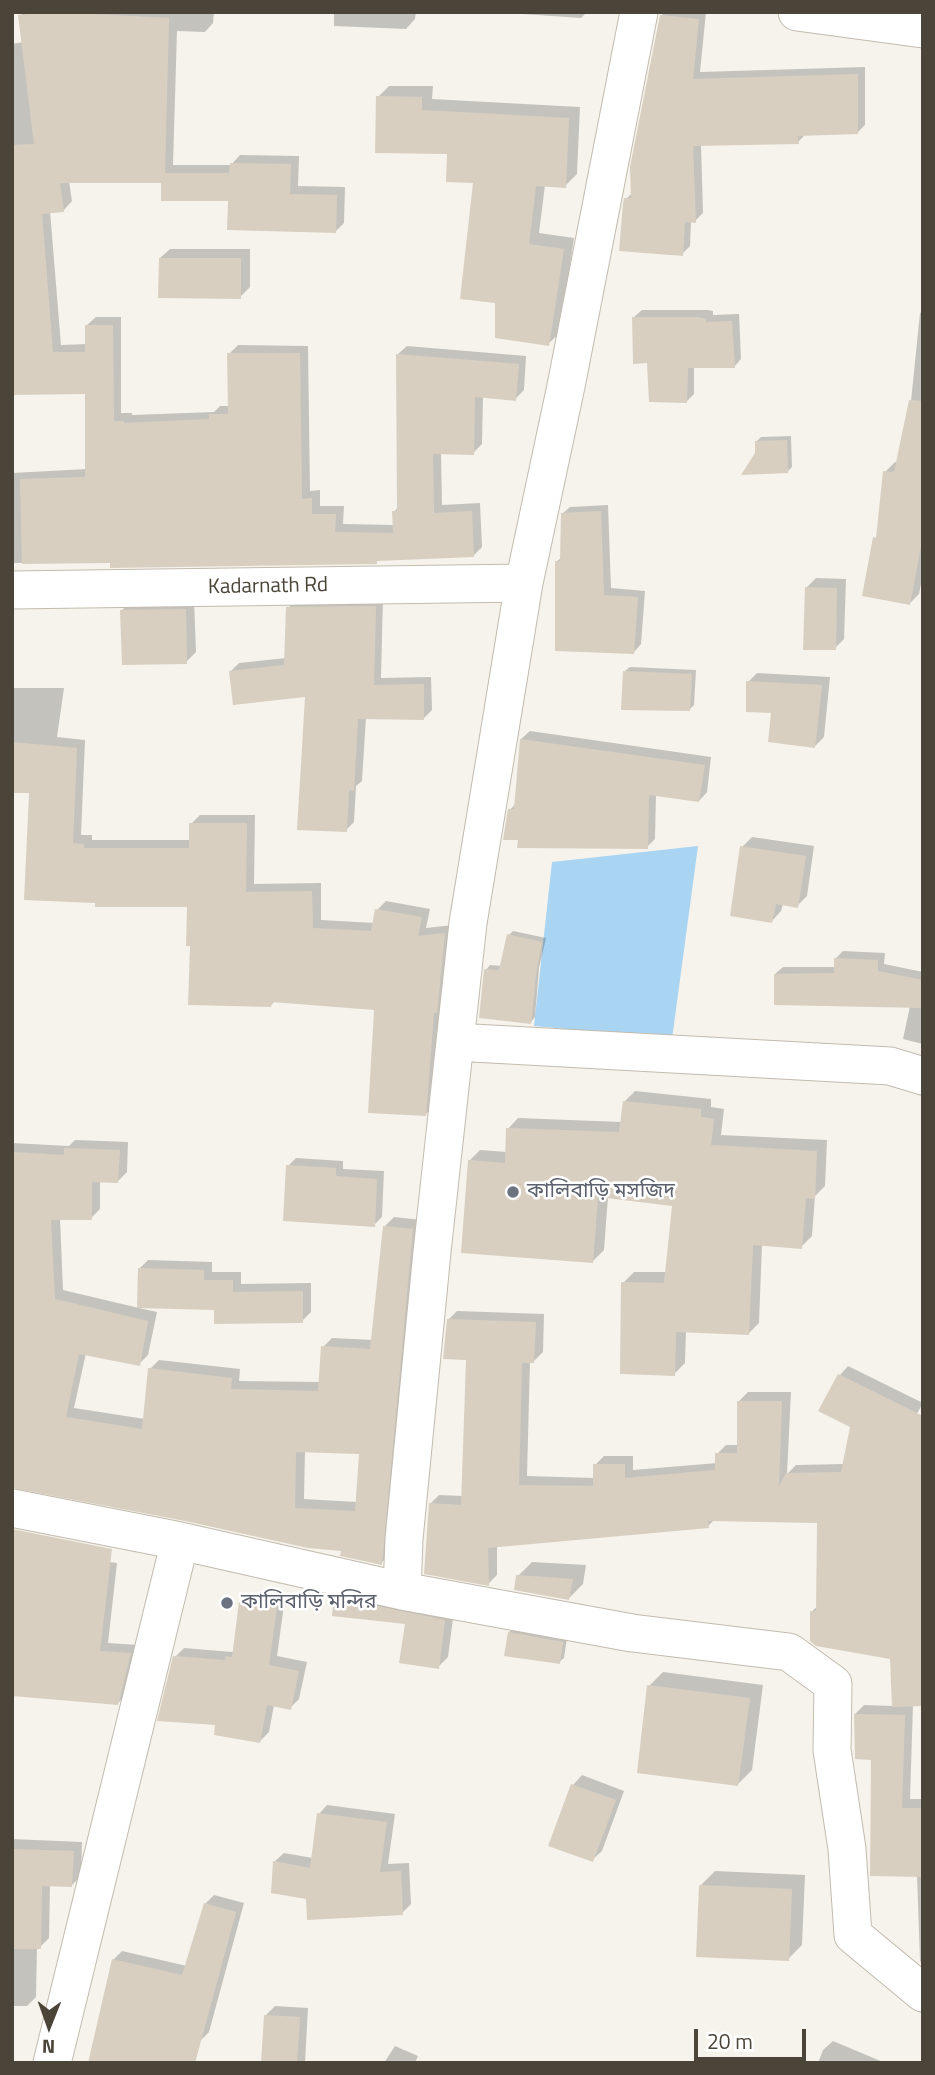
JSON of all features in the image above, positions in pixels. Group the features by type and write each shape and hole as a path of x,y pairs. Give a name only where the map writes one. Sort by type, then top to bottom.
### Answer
{"street":[{"path":"402,1591 405,1526 468,923 524,583 566,386 639,12"},
{"path":"797,12 923,29"},
{"name":"Kadarnath Rd","path":"12,590 524,583"},
{"path":"455,1042 890,1066 923,1076"},
{"path":"12,1508 180,1541 402,1591 632,1633 789,1652 834,1684 832,1750 847,1849 853,1935 923,1993"},
{"path":"52,2063 180,1541"}],"water":[{"path":"698,846 672,1039 534,1026 552,862"}],"building":[{"path":"53,12 169,18 165,173 229,173 230,163 291,164 290,194 337,195 336,233 227,230 228,201 161,201 161,183 60,183 64,212 42,214 53,352 85,352 85,325 113,325 114,421 124,423 209,419 209,414 228,414 227,353 300,353 302,499 312,498 312,514 336,514 335,532 393,533 392,511 397,511 396,354 519,364 516,401 475,397 474,455 433,454 434,513 472,511 474,557 377,561 377,564 110,568 110,563 22,564 20,479 85,477 85,394 12,395 12,145 34,144 18,15"},
{"path":"660,15 699,19 693,79 858,74 858,134 798,136 799,144 693,146 696,223 685,222 683,256 619,251 623,203 624,198 631,198 630,167"},
{"path":"376,96 422,97 422,110 569,118 566,188 536,186 529,244 564,249 549,346 495,338 495,303 460,299 473,183 446,182 447,154 375,153"},
{"path":"159,258 241,258 241,299 158,298"},
{"path":"632,317 698,317 706,319 706,322 732,321 735,368 688,368 687,403 649,402 647,363 633,364"},
{"path":"909,400 923,401 923,535 910,605 862,596 873,537 876,538 883,471 894,472"},
{"path":"787,440 788,473 741,475 755,453 755,441"},
{"path":"601,511 604,595 638,597 634,654 555,651 555,561 560,561 561,513"},
{"path":"805,587 837,588 836,650 803,650"},
{"path":"376,606 374,685 424,684 424,720 358,719 354,791 349,790 347,832 297,830 305,697 233,705 229,671 284,665 286,607"},
{"path":"186,609 187,664 122,665 120,610"},
{"path":"623,671 692,674 690,711 621,710"},
{"path":"746,681 822,685 815,748 768,742 771,713 746,712"},
{"path":"520,739 705,765 699,802 649,795 648,849 517,848 518,840 503,840 508,809 514,809"},
{"path":"12,742 77,748 73,843 84,844 84,848 189,848 189,823 247,823 246,892 312,891 313,928 371,931 375,909 422,917 418,936 445,933 437,1013 434,1013 426,1116 368,1113 374,1010 272,1002 271,1007 188,1005 190,946 186,946 187,907 95,907 95,903 24,900 29,793 12,793"},
{"path":"740,846 806,856 798,908 776,904 772,923 730,916"},
{"path":"507,934 542,942 531,1024 479,1018 484,969 499,970"},
{"path":"834,958 878,960 878,971 923,980 923,1008 774,1005 774,974 834,973"},
{"path":"623,1101 701,1109 701,1117 714,1119 711,1145 817,1151 815,1199 806,1198 802,1249 753,1245 749,1335 676,1332 675,1376 620,1374 621,1282 664,1283 672,1206 598,1197 593,1263 461,1253 468,1160 505,1163 506,1128 619,1132"},
{"path":"64,1148 120,1150 118,1183 92,1182 92,1220 51,1220 55,1299 148,1321 140,1366 79,1354 66,1417 142,1429 148,1368 232,1378 231,1389 318,1391 321,1346 370,1349 383,1226 413,1229 382,1565 340,1556 341,1551 308,1548 12,1488 12,1152 64,1155","holes":["296,1452 359,1454 355,1511 295,1508"]},
{"path":"286,1165 336,1168 336,1176 377,1179 375,1227 283,1221"},
{"path":"138,1268 204,1270 204,1280 233,1280 233,1292 303,1291 303,1323 214,1324 214,1310 137,1308"},
{"path":"447,1319 536,1322 534,1363 522,1363 519,1485 593,1486 593,1464 625,1464 625,1478 715,1470 715,1453 737,1453 737,1401 782,1401 779,1486 786,1473 841,1472 850,1427 818,1411 838,1374 923,1416 923,1706 892,1707 890,1659 816,1646 810,1641 810,1611 816,1611 817,1523 708,1521 709,1528 488,1548 489,1586 424,1574 429,1503 461,1505 466,1360 443,1359"},
{"path":"12,1529 112,1549 100,1651 131,1653 118,1705 12,1696"},
{"path":"516,1575 573,1579 569,1600 514,1590"},
{"path":"334,1597 445,1620 439,1669 399,1663 405,1624 332,1616"},
{"path":"239,1602 277,1607 269,1665 299,1671 291,1710 267,1705 260,1743 214,1735 215,1725 157,1721 173,1656 225,1660 226,1656 232,1657"},
{"path":"508,1632 563,1642 560,1664 504,1656"},
{"path":"647,1685 750,1698 738,1786 637,1773"},
{"path":"854,1714 905,1715 902,1808 923,1808 923,1877 870,1876 871,1760 855,1759"},
{"path":"571,1784 616,1800 593,1862 548,1846"},
{"path":"317,1813 387,1822 380,1872 401,1871 403,1915 307,1920 306,1899 271,1893 273,1861 310,1868"},
{"path":"12,1849 74,1851 72,1887 42,1886 41,1949 12,1949"},
{"path":"699,1885 792,1889 789,1961 696,1957"},
{"path":"204,1903 236,1912 195,2063 88,2063 112,1959 182,1975"},
{"path":"264,2015 300,2017 297,2063 261,2063"}],"place":[{"name":"কালিবাড়ি মসজিদ","path":"513,1192"},
{"name":"কালিবাড়ি মন্দির","path":"227,1603"}]}
